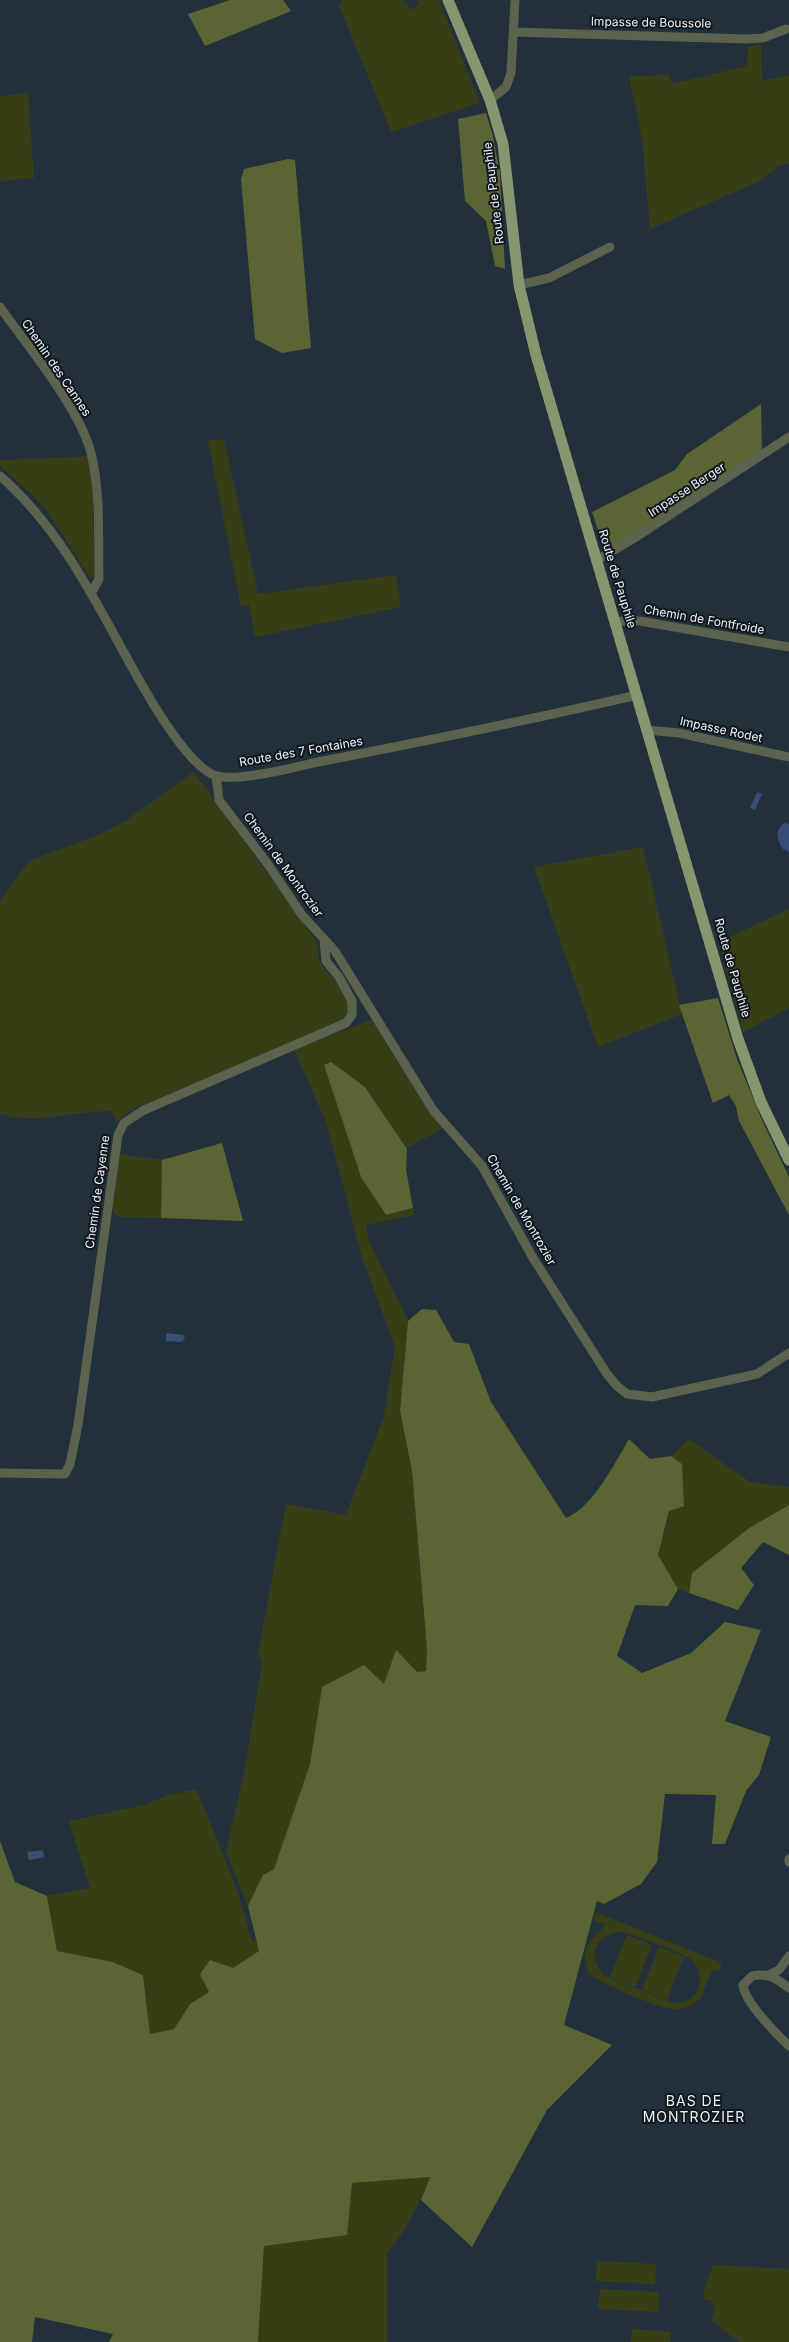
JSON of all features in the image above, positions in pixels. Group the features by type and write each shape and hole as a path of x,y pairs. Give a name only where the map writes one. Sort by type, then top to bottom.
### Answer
{"main road":[{"name":"Route de Pauphile","path":"448,0 490,100 500,131 507,164 519,285 527,323 738,1040 761,1102 789,1160"}],"street":[{"path":"490,100 500,93 509,81 513,59 515,0"},
{"name":"Impasse de Boussole","path":"514,32 746,40 763,38 786,30"},
{"path":"519,285 549,278 610,247"},
{"name":"Chemin des Cannes","path":"0,307 63,396 78,421 91,451 97,486 99,579 92,592"},
{"name":"Impasse Berger","path":"597,560 636,538 789,437"},
{"path":"0,476 52,531 92,592 154,706 200,767 216,776"},
{"name":"Chemin de Fontfroide","path":"615,620 640,621 789,647"},
{"name":"Route des 7 Fontaines","path":"216,776 230,778 295,767 637,695"},
{"name":"Impasse Rodet","path":"647,730 679,733 789,758"},
{"name":"Chemin de Montrozier","path":"216,776 219,800 302,915 335,951 433,1110 473,1153 482,1166 533,1258 616,1386 627,1394 639,1396 667,1395 757,1374 789,1354"},
{"name":"Chemin de Cayenne","path":"0,1473 65,1474 70,1464 78,1425 118,1135 124,1123 144,1110 346,1023 352,1015 352,1001 339,977 326,961 324,940"},
{"path":"768,1975 778,1970 789,1956"},
{"path":"789,1988 776,1978 768,1975 756,1975 744,1981 743,1989 772,2030 789,2046"}],"green space":[{"path":"230,0 283,0 291,11 205,46 188,14"},
{"path":"343,0 403,0 412,10 419,4 417,0 439,0 480,103 391,132 339,5"},
{"path":"761,45 762,81 789,75 789,163 778,166 760,181 650,229 642,138 629,76 668,75 672,84 747,66 748,46"},
{"path":"28,93 34,178 0,181 0,96"},
{"path":"486,113 493,136 500,174 505,269 495,266 486,221 465,201 458,119"},
{"path":"288,159 295,160 311,348 282,353 255,339 241,179 244,169"},
{"path":"761,404 762,452 638,532 611,548 604,548 592,512 675,470 687,454"},
{"path":"224,439 258,594 396,575 401,607 255,637 249,604 241,607 208,441"},
{"path":"88,455 93,496 94,577 90,578 44,506 0,466 0,461 3,460"},
{"path":"194,772 317,942 320,962 340,986 348,1001 348,1009 345,1016 336,1024 135,1108 116,1122 112,1111 42,1118 14,1117 0,1114 0,901 29,861 98,835 124,822"},
{"path":"643,847 682,1014 598,1047 534,867"},
{"path":"789,909 789,1008 743,1032 719,942"},
{"path":"718,998 737,1059 762,1120 789,1177 789,1215 739,1121 736,1106 729,1095 713,1103 679,1005"},
{"path":"372,1020 428,1111 444,1128 406,1148 365,1086 324,1065 361,1177 386,1215 413,1208 414,1215 366,1225 368,1239 408,1321 400,1411 412,1471 427,1649 426,1671 384,1684 322,1687 310,1764 274,1869 263,1875 248,1906 226,1852 245,1769 262,1662 258,1653 286,1504 346,1515 384,1416 395,1347 362,1257 326,1122 294,1049"},
{"path":"331,1062 365,1087 407,1149 406,1170 413,1208 386,1215 361,1177 324,1065"},
{"path":"222,1143 243,1221 161,1218 162,1160"},
{"path":"119,1154 162,1160 161,1218 120,1217 114,1214 113,1207"},
{"path":"422,1309 436,1310 454,1342 469,1344 491,1402 566,1518 576,1513 594,1495 629,1439 650,1459 671,1456 682,1464 684,1506 669,1511 658,1555 678,1589 668,1606 635,1605 617,1656 642,1673 691,1653 725,1622 761,1630 725,1721 771,1737 759,1775 746,1791 725,1844 712,1844 716,1795 665,1794 657,1862 641,1884 604,1904 597,1901 564,2025 612,2045 547,2110 472,2247 421,2200 430,2177 352,2183 347,2235 264,2246 258,2342 109,2342 113,2334 35,2317 32,2342 0,2342 0,1841 15,1882 47,1896 57,1951 113,1962 143,1975 150,2034 174,2029 190,2004 209,1992 200,1974 210,1960 233,1968 259,1951 248,1906 263,1875 274,1869 310,1764 322,1687 364,1665 384,1684 396,1650 417,1672 426,1671 427,1649 412,1471 400,1411 408,1321"},
{"path":"689,1439 750,1482 789,1487 789,1505 749,1528 692,1573 689,1593 678,1589 658,1555 682,1464 671,1456"},
{"path":"789,1505 789,1555 763,1542 741,1568 754,1585 738,1610 689,1593 692,1573 749,1528"},
{"path":"196,1789 234,1883 252,1941 257,1940 259,1951 233,1968 209,1992 190,2004 174,2029 150,2034 143,1975 113,1962 57,1951 47,1896 90,1888 69,1821 144,1805 166,1796"},
{"path":"596,1912 722,1963 719,1971 713,1969 700,1999 694,2004 676,2009 656,2005 616,1989 590,1974 585,1960 587,1947 605,1924 593,1920","holes":["624,1932 671,1949 692,1960 700,1976 698,1989 694,1996 686,2001 673,2003 603,1975 595,1959 597,1946 607,1936"]},
{"path":"627,1935 652,1945 635,1987 610,1977"},
{"path":"659,1947 684,1957 667,2000 642,1989"},
{"path":"430,2177 412,2217 387,2254 387,2342 258,2342 264,2246 346,2235 351,2183"},
{"path":"597,2261 656,2264 655,2284 596,2281"},
{"path":"713,2265 789,2269 789,2342 739,2342 712,2321 715,2309 711,2300 705,2300 704,2290"},
{"path":"600,2289 659,2292 658,2312 598,2309"},
{"path":"632,2329 671,2332 670,2342 631,2342"}],"water":[{"path":"757,792 762,794 755,810 750,808"},
{"path":"784,823 789,824 789,852 783,849 778,838 779,829"},
{"path":"166,1333 183,1335 185,1338 182,1342 166,1341"},
{"path":"43,1850 44,1857 29,1860 27,1852"}],"district":[{"name":"BAS DE MONTROZIER","path":"694,2110"}]}
